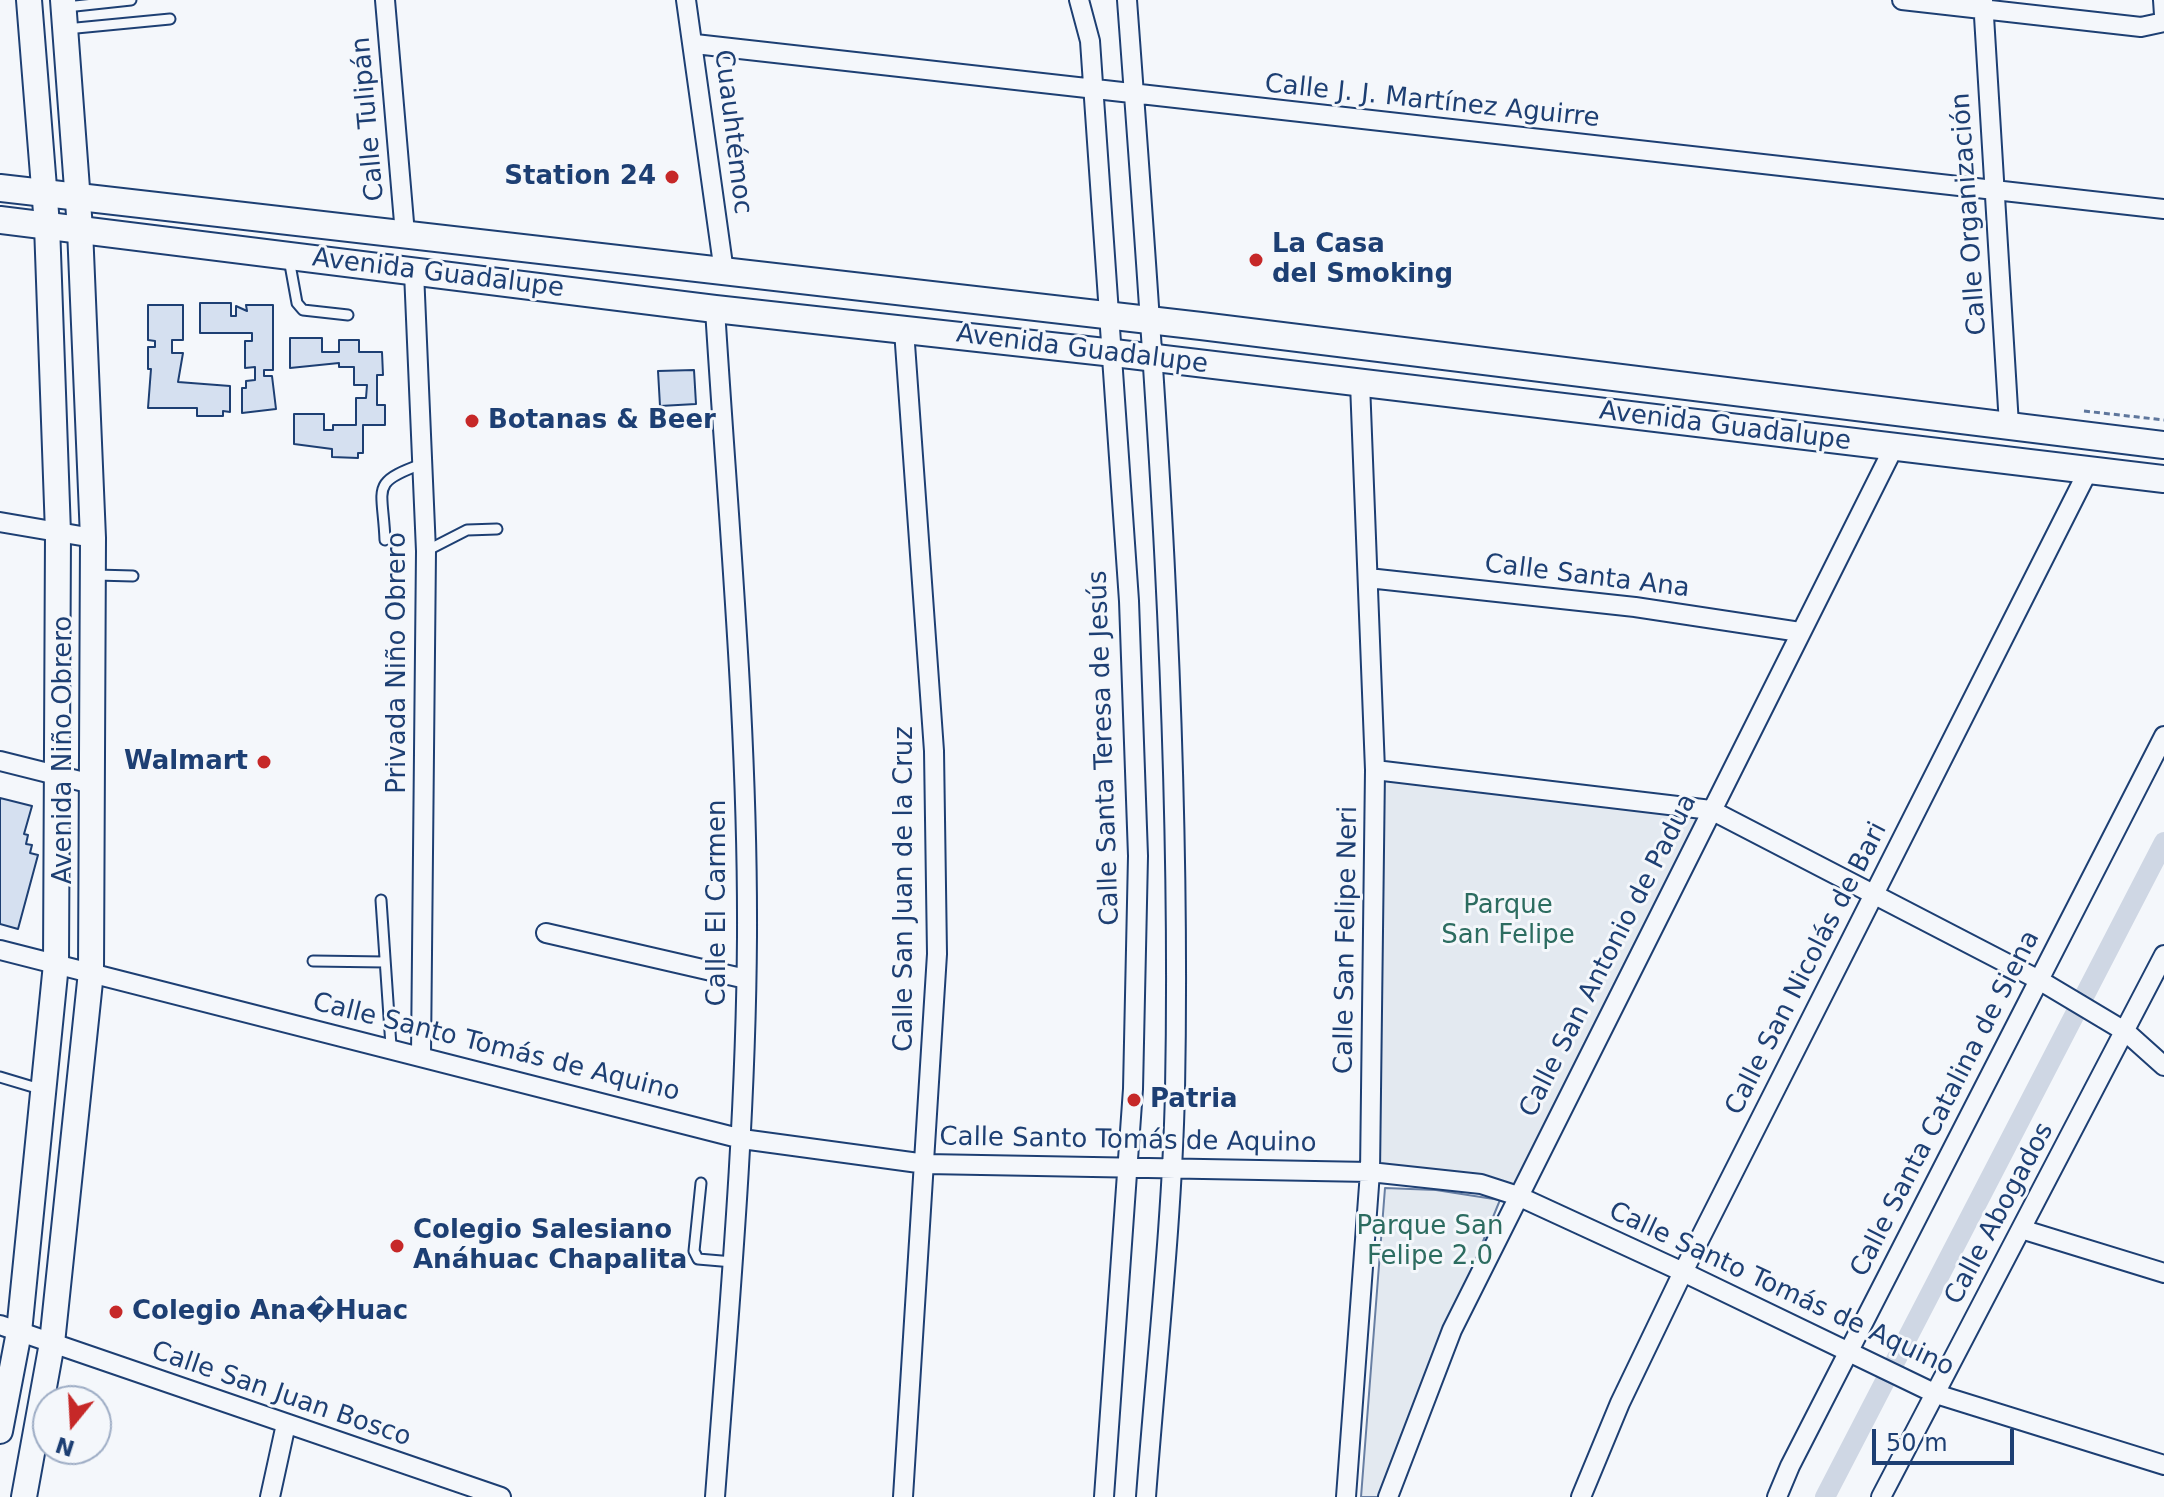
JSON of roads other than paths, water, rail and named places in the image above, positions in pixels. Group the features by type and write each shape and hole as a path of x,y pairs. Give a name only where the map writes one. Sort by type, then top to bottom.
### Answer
{"main road":[{"name":"Avenida Niño Obrero","path":"0,1431 9,1328 43,1090 56,964 58,533 47,225 29,0"},
{"name":"Avenida Niño Obrero","path":"24,1497 52,1343 91,972 93,538 80,229 64,12"},
{"name":"Avenida Guadalupe","path":"0,188 1109,315 2164,445"},
{"name":"Avenida Guadalupe","path":"0,220 715,309 1114,353 2164,479"}],"street":[{"name":"Calle Tulipán","path":"385,0 405,234"},
{"name":"Cuauhtémoc","path":"686,0 695,44 724,272"},
{"name":"Calle Santa Teresa de Jesús","path":"1079,0 1090,41 1114,353 1129,601 1138,856 1128,1168 1104,1497"},
{"path":"1127,0 1168,601 1175,857 1175,1094 1146,1497"},
{"path":"1902,0 1983,5 2141,27 2164,22"},
{"path":"2163,0 2164,15"},
{"name":"Calle Organización","path":"1983,5 2009,425"},
{"name":"Calle J. J. Martínez Aguirre","path":"695,44 2164,209"},
{"name":"Privada Niño Obrero","path":"414,272 426,551 421,1054"},
{"name":"Calle El Carmen","path":"715,309 741,722 746,979 742,1139 715,1497"},
{"name":"Calle San Juan de la Cruz","path":"903,1497 937,954 934,751 904,330"},
{"name":"Calle San Felipe Neri","path":"1346,1497 1370,1172 1375,770 1360,383"},
{"name":"Calle San Antonio de Padua","path":"1388,1497 1452,1330 1894,447"},
{"name":"Calle San Nicolás de Bari","path":"1581,1497 1620,1403 1683,1272 2089,469"},
{"path":"0,522 93,538"},
{"name":"Calle Santa Ana","path":"1368,578 1635,607 1800,632"},
{"name":"Calle Santa Catalina de Siena","path":"1777,1497 1848,1351 2164,736"},
{"path":"0,761 92,784"},
{"path":"1375,770 1711,810 2039,980 2126,1032 2164,1066"},
{"path":"546,933 746,979"},
{"name":"Calle Santo Tomás de Aquino","path":"0,950 391,1046 742,1139 926,1164 1370,1172 1460,1180 1518,1196 1928,1390 2164,1465"},
{"name":"Calle Abogados","path":"1881,1497 1928,1390 2021,1229 2164,955"},
{"path":"2021,1229 2164,1273"},
{"name":"Calle San Juan Bosco","path":"9,1328 493,1496"},
{"path":"270,1497 286,1424"}],"lane":[{"path":"64,12 131,0"},
{"path":"64,12 170,19"},
{"path":"288,256 297,303 303,310 348,315"},
{"path":"385,540 383,485 388,476 422,464"},
{"path":"426,551 467,530 497,529"},
{"path":"92,575 133,576"},
{"path":"381,900 391,1046"},
{"path":"313,961 385,962"},
{"path":"0,1077 43,1090"},
{"path":"701,1183 694,1251 698,1259 733,1262"}],"waterway":[{"path":"1825,1497 2164,842"}],"place":[{"name":"Station 24","path":"672,177"},
{"name":"La Casa del Smoking","path":"1256,260"},
{"name":"Botanas & Beer","path":"472,421"},
{"name":"Walmart","path":"264,762"},
{"name":"Patria","path":"1134,1100"},
{"name":"Colegio Salesiano Anáhuac Chapalita","path":"397,1246"},
{"name":"Colegio Ana�Huac","path":"116,1312"}],"park label":[{"name":"Parque San Felipe","path":"1508,921"},
{"name":"Parque San Felipe 2.0","path":"1430,1242"}]}
